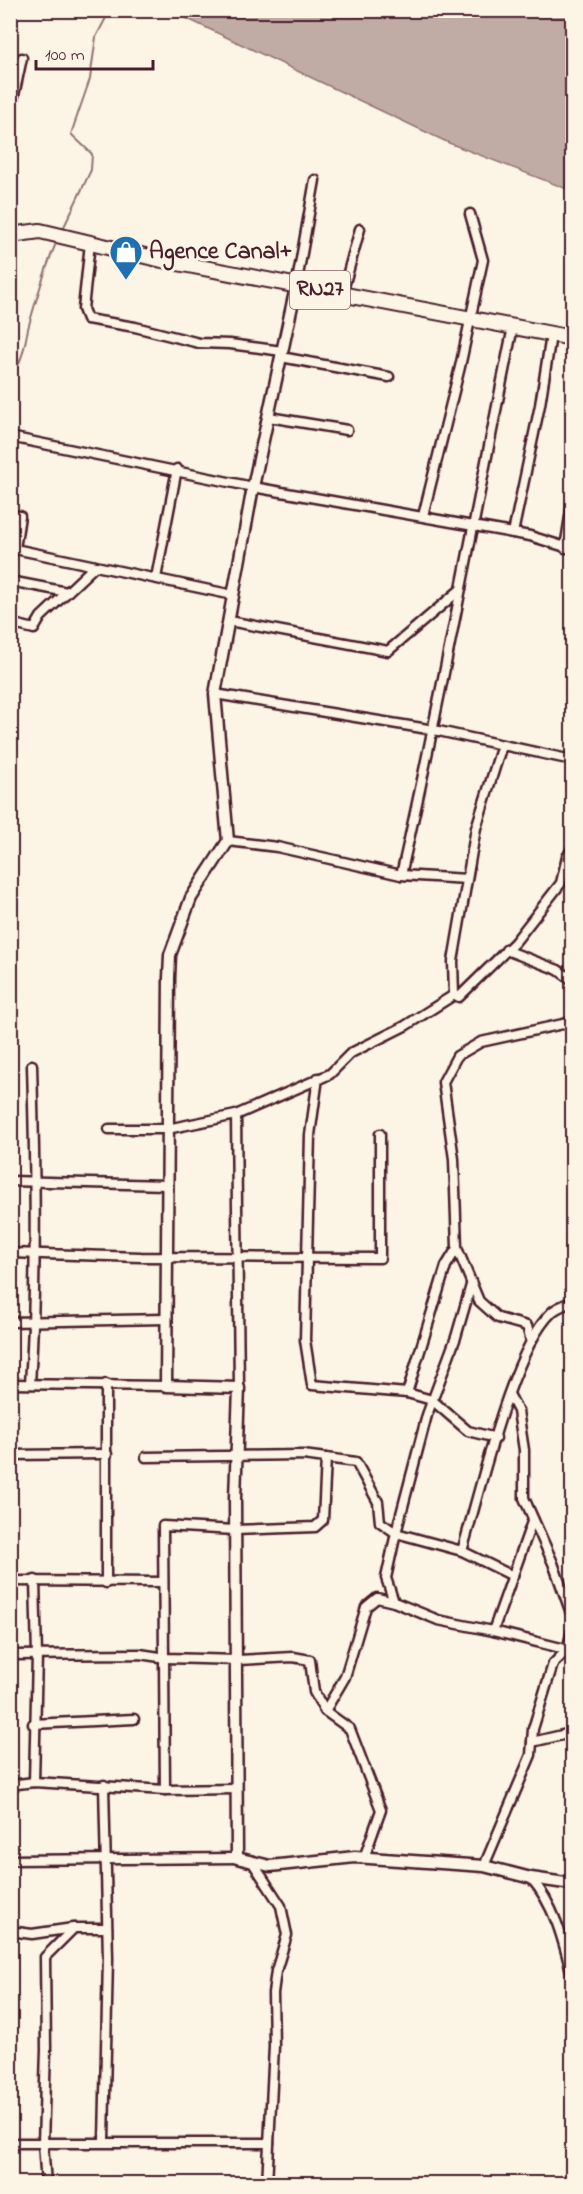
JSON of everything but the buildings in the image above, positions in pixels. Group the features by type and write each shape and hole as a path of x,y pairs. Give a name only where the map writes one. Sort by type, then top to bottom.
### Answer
{"main road":[{"name":"RN27","path":"12,233 40,231 296,287 573,338"}],"street":[{"path":"10,114 22,58"},
{"path":"166,1386 165,1256 170,955 190,898 228,841 215,694 253,486 296,287 315,180"},
{"path":"423,516 483,260 470,214"},
{"path":"342,294 360,229"},
{"path":"90,243 83,309 87,319 135,327 199,343 251,346 389,377"},
{"path":"400,875 434,730 471,525 513,327"},
{"path":"513,533 540,405 551,335"},
{"path":"269,417 346,430"},
{"path":"10,437 253,486 513,533 569,549 573,504"},
{"path":"156,578 177,469"},
{"path":"10,515 20,516 15,549 233,595"},
{"path":"10,623 34,629 41,617 95,566"},
{"path":"10,581 67,592"},
{"path":"229,621 388,651 461,589"},
{"path":"215,694 434,730 573,760"},
{"path":"454,995 453,961 476,828 502,745"},
{"path":"228,841 277,847 400,875 467,879"},
{"path":"109,1129 167,1129 236,1115 330,1074 351,1053 405,1026 454,995 459,997 506,950 561,883 567,857 573,849"},
{"path":"506,950 558,970 573,980"},
{"path":"531,1341 527,1326 498,1318 479,1300 457,1248 454,1159 443,1082 457,1056 481,1042 573,1022"},
{"path":"30,1384 34,1321 36,1182 32,1065"},
{"path":"318,1078 310,1135 305,1340 312,1385 407,1393 432,1400 468,1431 496,1438"},
{"path":"236,1115 239,1258 239,1388 235,1530 238,1660 237,1858"},
{"path":"10,1253 239,1258 380,1258 380,1134"},
{"path":"10,1181 166,1185"},
{"path":"407,1393 446,1266 457,1248"},
{"path":"394,1602 386,1578 396,1533 432,1400 456,1337 471,1284"},
{"path":"462,1551 509,1394 531,1341 553,1311 573,1301"},
{"path":"10,1322 165,1320"},
{"path":"10,1384 239,1388"},
{"path":"106,1384 106,1583"},
{"path":"509,1394 518,1411 524,1450 524,1498 554,1563 573,1616"},
{"path":"10,1455 107,1454"},
{"path":"146,1457 237,1458 303,1455 356,1462 378,1502 380,1522 396,1533 462,1551 513,1575"},
{"path":"165,1790 166,1658 163,1526 235,1530 315,1527 323,1520 326,1458"},
{"path":"493,1632 533,1519"},
{"path":"34,1580 37,1655 33,1724 34,1782"},
{"path":"10,1581 106,1583 163,1581"},
{"path":"325,1711 345,1677 366,1607 377,1598 394,1602 438,1620 570,1651"},
{"path":"484,1866 531,1755 533,1729 554,1664 570,1651 573,1631"},
{"path":"10,1654 140,1654 166,1658 238,1660 293,1657 310,1660 314,1692 325,1711 350,1729 381,1810 364,1858"},
{"path":"33,1724 134,1719"},
{"path":"532,1742 571,1733 573,1735"},
{"path":"10,1785 34,1782 165,1790 236,1789"},
{"path":"104,1785 107,1928 104,2141"},
{"path":"10,1860 237,1858 270,1866 364,1858 484,1866 531,1878 573,1884"},
{"path":"253,1863 281,1906 287,1935 276,1971 273,1993 274,2046 267,2184"},
{"path":"531,1878 544,1894 561,1932 573,1975"},
{"path":"10,1931 32,1934 74,1928 107,1928"},
{"path":"46,2184 43,2143 46,2050 45,1957 74,1928"},
{"path":"10,2142 269,2143"}],"shaded area":[{"path":"171,11 572,11 572,191 449,143"}],"waterway":[{"path":"62,231 91,170 92,154 71,134 90,79 96,37 110,10"},
{"path":"10,366 18,365 24,351 38,293 57,241"}],"place":[{"name":"Agence Canal+","path":"126,281"}]}
